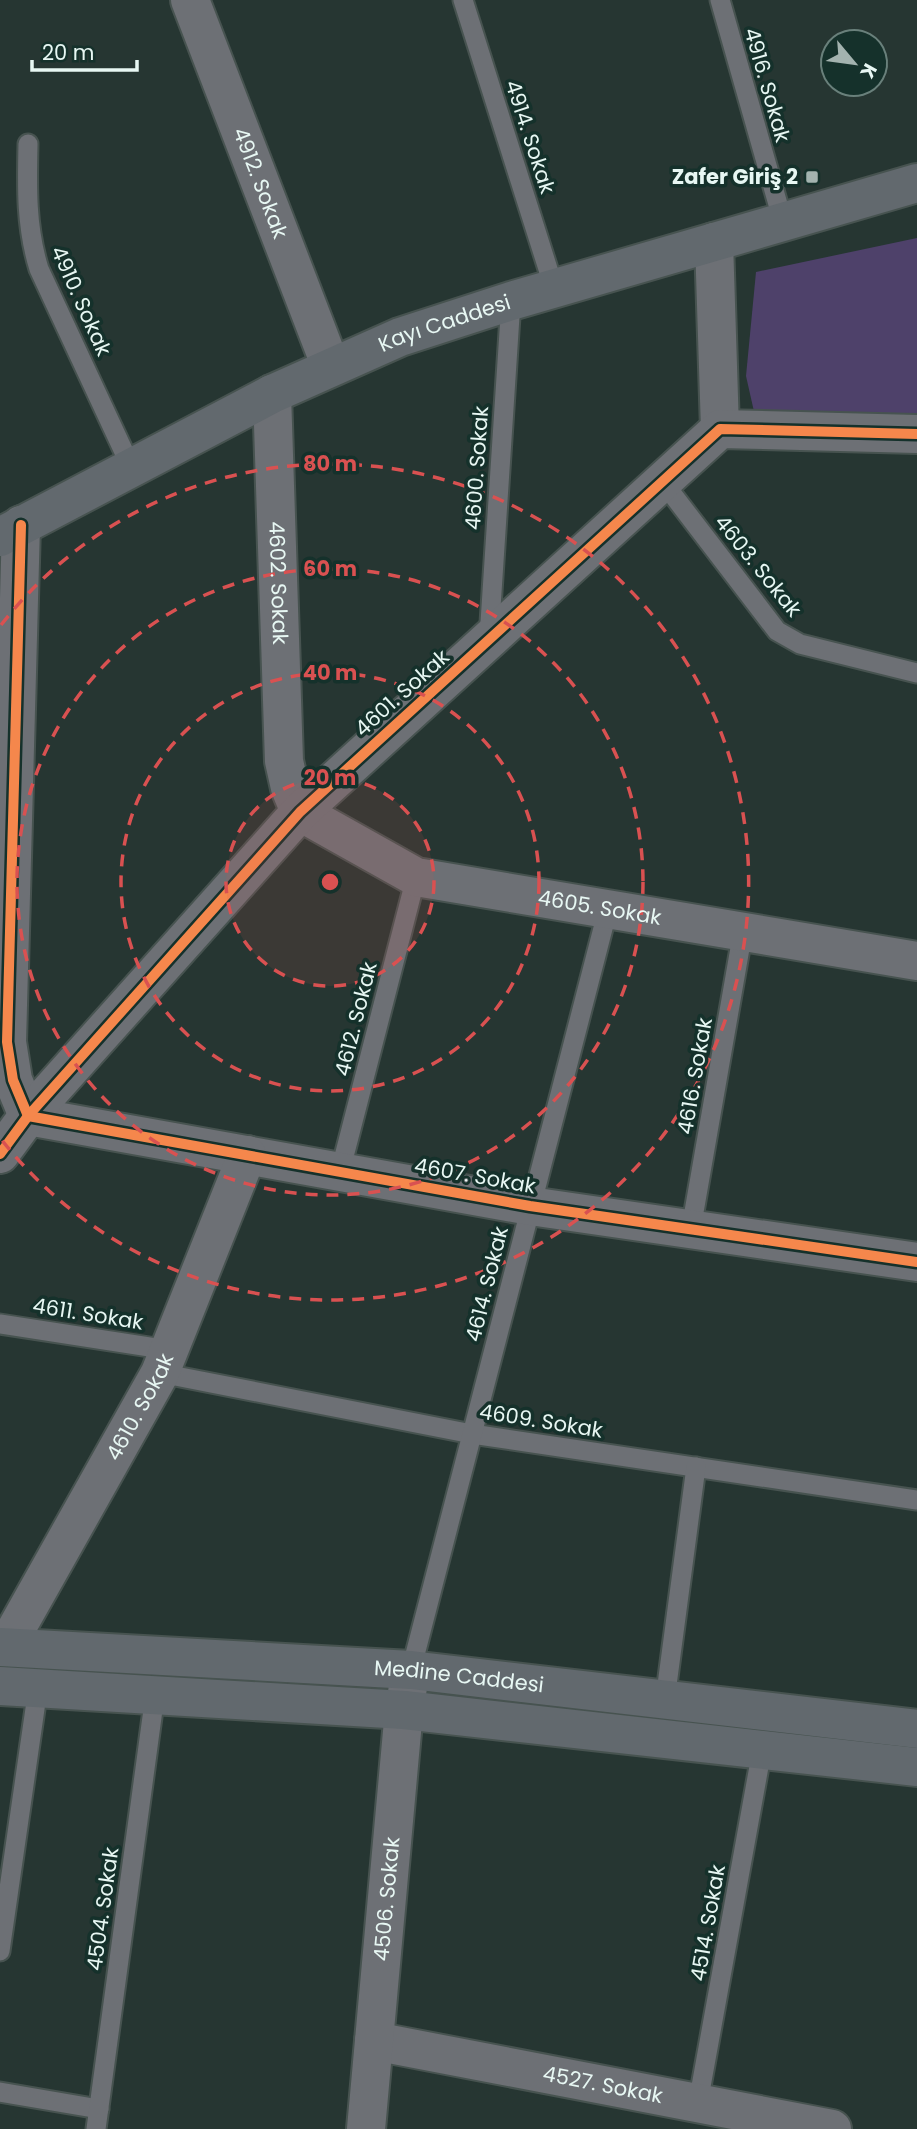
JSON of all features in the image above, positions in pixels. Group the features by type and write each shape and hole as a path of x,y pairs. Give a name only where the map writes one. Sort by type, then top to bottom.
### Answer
{"street":[{"name":"4912. Sokak","path":"190,0 331,367"},
{"name":"Kayı Caddesi","path":"10,531 272,394 400,337 511,300 917,183"},
{"path":"714,242 720,429 917,433"},
{"name":"4602. Sokak","path":"272,394 284,761 290,788 300,812"},
{"name":"4601. Sokak","path":"0,1154 28,1116 300,812 720,429"},
{"path":"10,531 7,1042 13,1080 28,1116"},
{"name":"4605. Sokak","path":"300,812 416,877 917,961"},
{"name":"4607. Sokak","path":"28,1116 530,1206 917,1262"},
{"name":"4610. Sokak","path":"3,1647 165,1362 247,1155"},
{"name":"Medine Caddesi","path":"3,1647 411,1670 917,1729"},
{"name":"4506. Sokak","path":"366,2129 404,1710 411,1670"},
{"name":"Medine Caddesi","path":"0,1686 404,1710 917,1767"},
{"name":"4527. Sokak","path":"374,2041 832,2129"}],"lane":[{"name":"4914. Sokak","path":"463,0 554,288"},
{"name":"4916. Sokak","path":"720,0 783,222"},
{"name":"4910. Sokak","path":"28,144 27,215 31,243 39,269 131,467"},
{"name":"4600. Sokak","path":"489,639 511,300"},
{"name":"4603. Sokak","path":"663,482 777,631 800,643 917,673"},
{"name":"4612. Sokak","path":"340,1172 416,877"},
{"name":"4614. Sokak","path":"411,1670 607,909"},
{"name":"4616. Sokak","path":"691,1229 743,931"},
{"name":"4611. Sokak","path":"0,1324 165,1362"},
{"name":"4609. Sokak","path":"165,1362 472,1434 917,1500"},
{"path":"665,1700 696,1467"},
{"path":"0,1951 5,1886 38,1688"},
{"name":"4504. Sokak","path":"97,2119 155,1695"},
{"name":"4514. Sokak","path":"698,2104 762,1750"},
{"path":"0,2092 97,2119"}],"shaded area":[{"path":"917,238 917,414 755,416 746,376 756,272"}],"cycle path":[{"path":"0,1154 28,1116 300,812 720,429 917,434"},
{"path":"21,525 7,1042 13,1080 28,1116 530,1206 917,1262"}],"place":[{"name":"Zafer Giriş 2","path":"812,177"}]}
